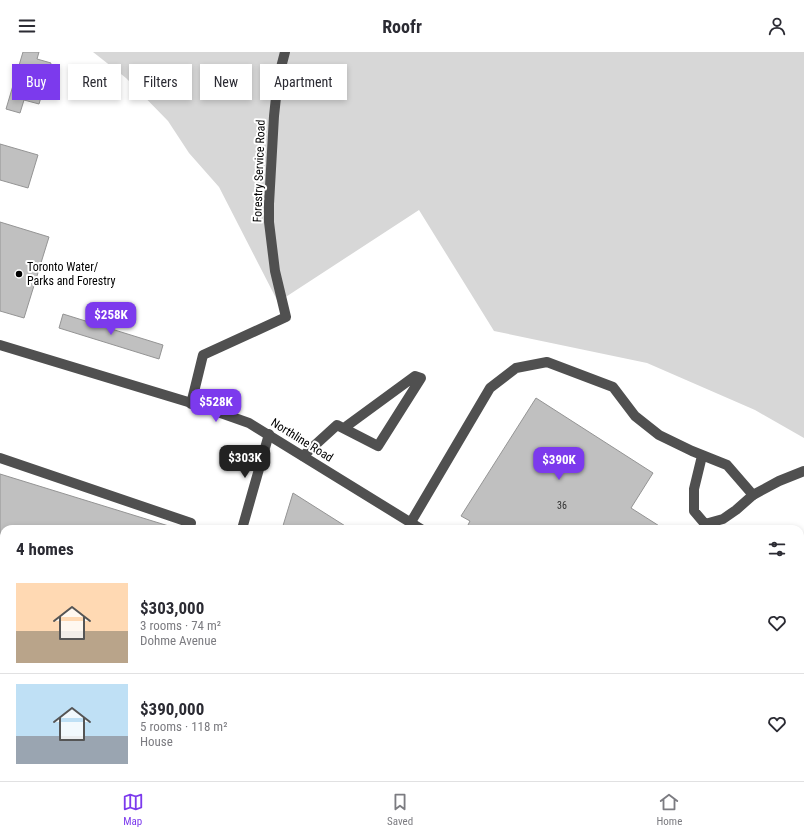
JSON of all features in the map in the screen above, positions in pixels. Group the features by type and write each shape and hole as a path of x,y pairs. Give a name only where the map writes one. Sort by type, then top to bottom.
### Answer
{"street":[{"name":"Forestry Service Road","path":"191,404 203,355 286,317 275,271 269,222 271,143 276,91 285,52"},
{"name":"Northline Road","path":"0,345 249,423 415,525"},
{"path":"411,522 490,388 516,368 547,362 613,387 635,416 658,435 702,456 727,465 753,495"},
{"path":"303,456 337,425 378,446 420,378 415,376 344,428"},
{"path":"243,525 269,434"},
{"path":"702,456 694,489 694,511 704,524 723,519 753,495 804,471"},
{"path":"0,458 191,523 190,525"}],"shaded area":[{"path":"93,52 804,52 804,438 755,410 647,363 494,331 419,210 278,302 219,187 189,153 168,121 147,100 192,100 192,64 129,64 129,81 121,74 121,64 108,64"}],"building":[{"path":"23,52 39,52 37,59 51,63 51,64 19,64"},
{"path":"12,89 12,100 24,100 20,113 6,109"},
{"path":"24,100 40,100 39,104"},
{"path":"0,144 38,155 28,188 0,180"},
{"name":"Toronto Water/ Parks and Forestry","path":"0,222 49,237 24,318 0,311"},
{"path":"63,314 163,345 159,359 59,328"},
{"path":"536,398 653,473 631,508 658,525 468,525 470,521 461,516"},
{"path":"0,474 166,525 0,525"},
{"path":"293,493 344,525 283,525"}],"place":[{"name":"Toronto Water/ Parks and Forestry","path":"19,274"}]}
